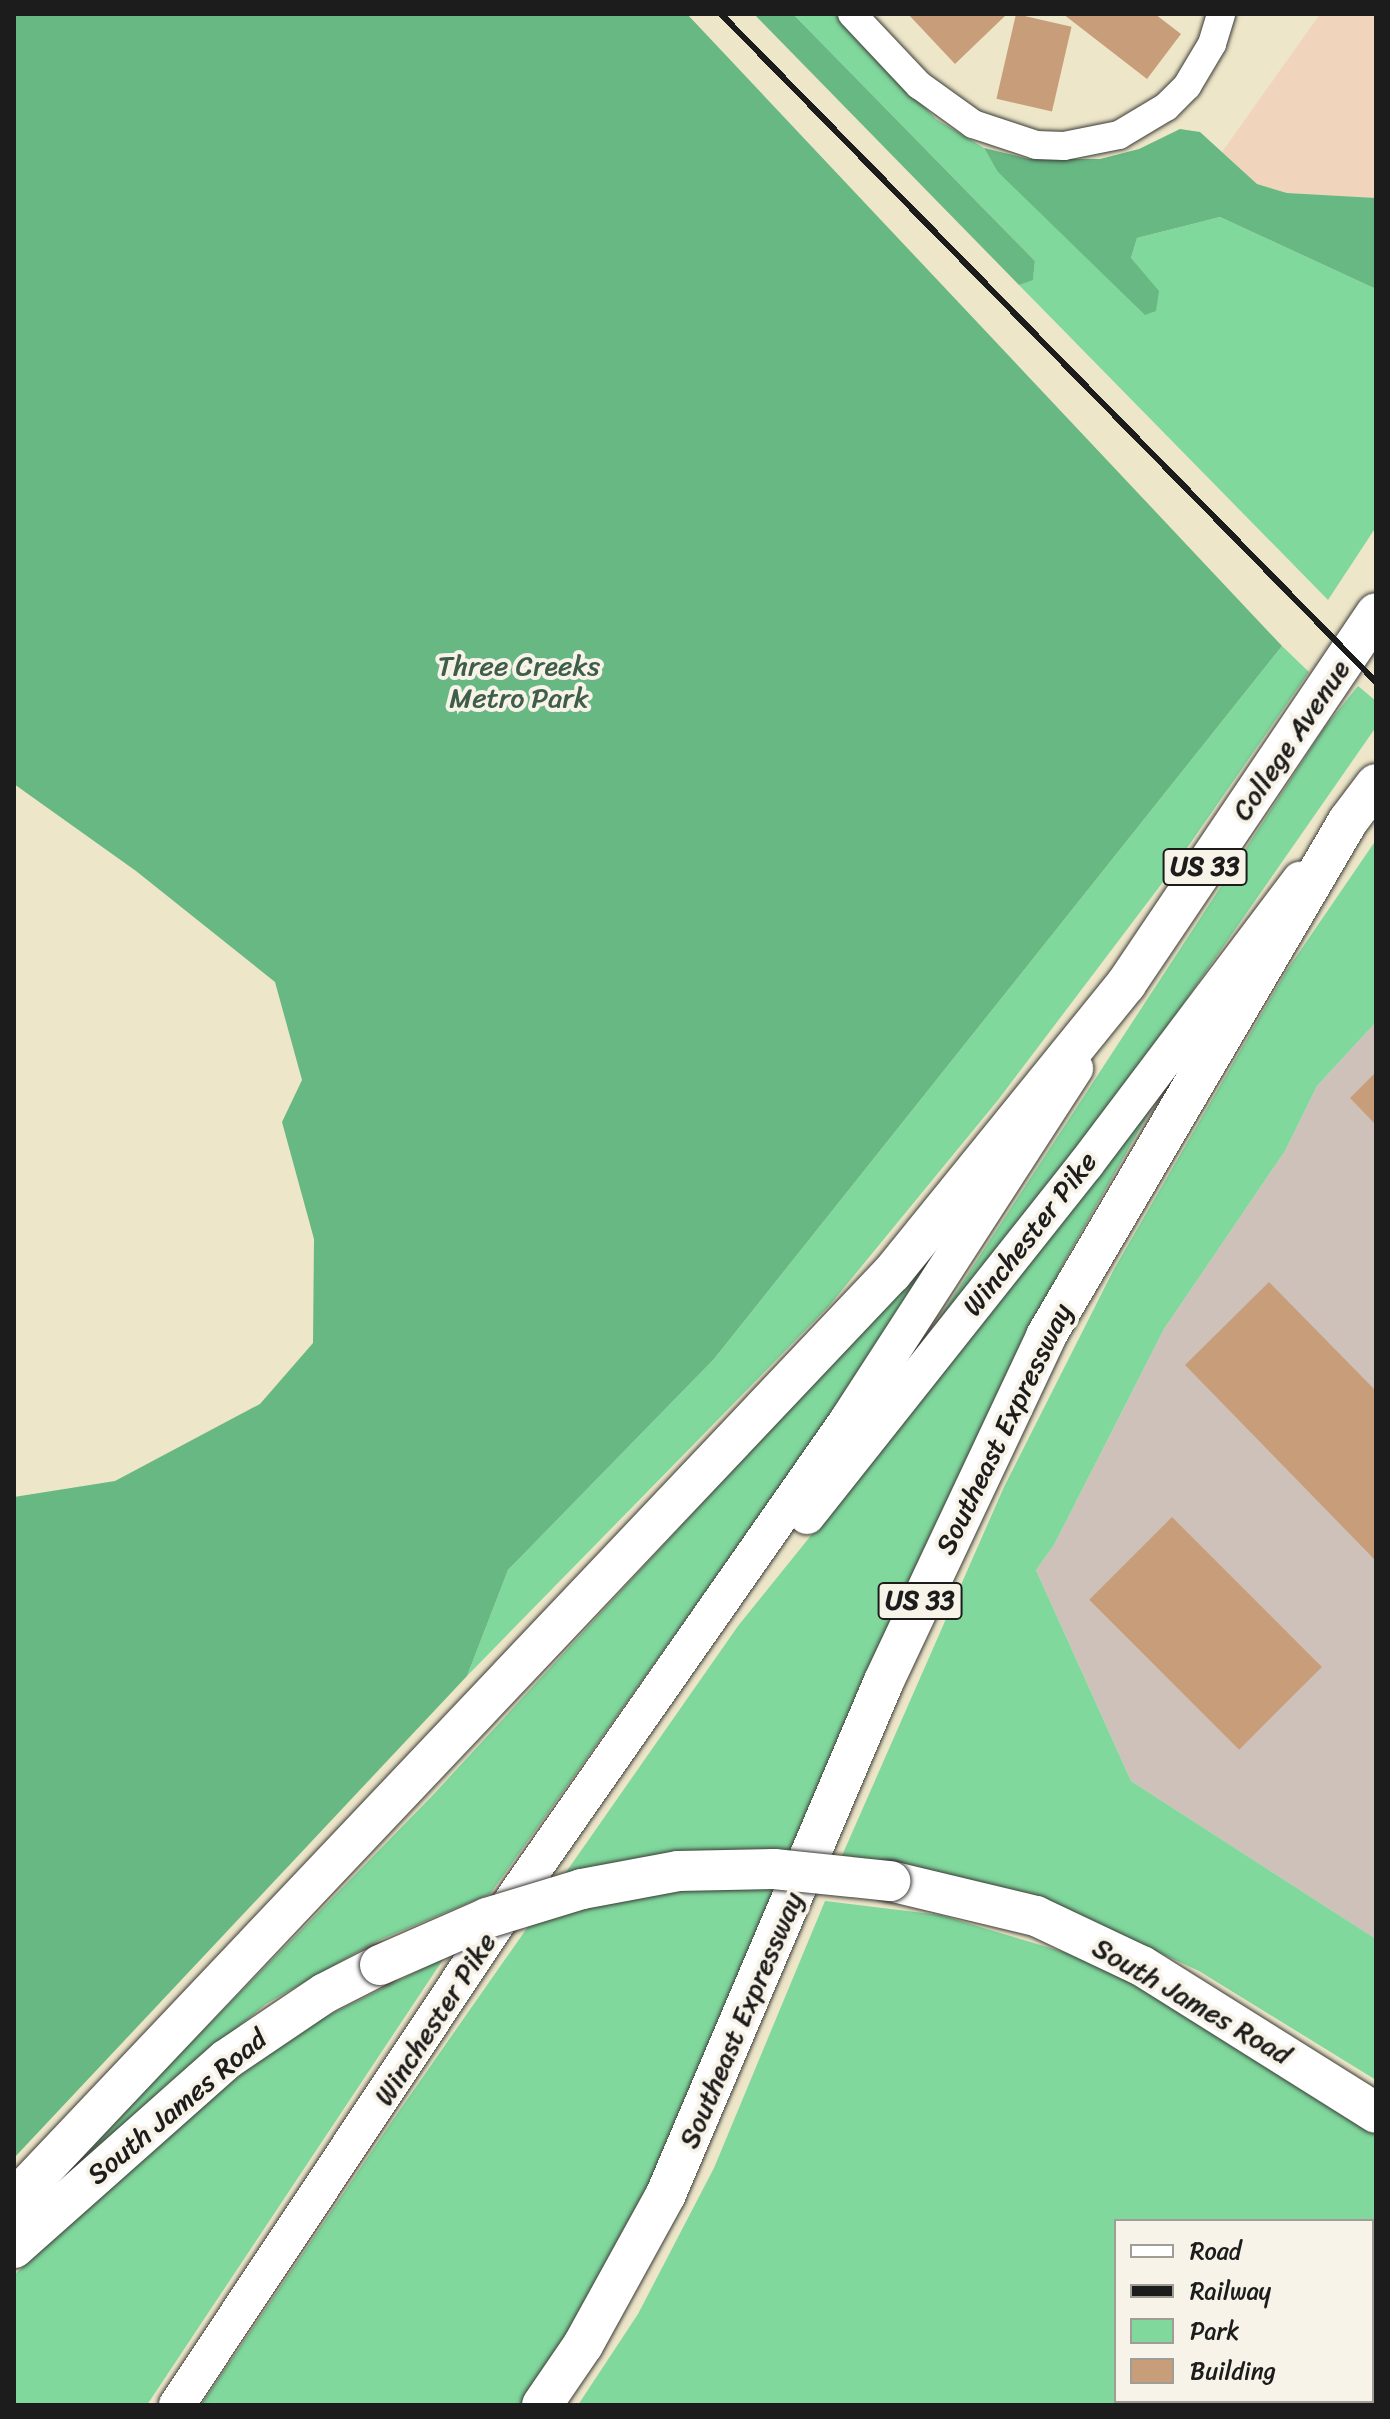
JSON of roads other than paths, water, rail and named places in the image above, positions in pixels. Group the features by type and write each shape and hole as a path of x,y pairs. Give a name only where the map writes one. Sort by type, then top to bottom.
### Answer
{"highway":[{"name":"College Avenue","path":"1126,984 1376,614"},
{"name":"US 33","path":"1348,821 1376,784"},
{"name":"Southeast Expressway","path":"542,2405 583,2345 666,2194 884,1681 1046,1336 1348,821"},
{"name":"US 33","path":"14,2200 810,1365 1038,1099 1126,984"},
{"name":"South James Road","path":"14,2248 227,2059 325,1993 487,1918 582,1889 678,1871 774,1869 890,1881 1036,1916 1142,1966 1376,2113"}],"main road":[{"name":"Winchester Pike","path":"700,1636 781,1548 917,1377 1086,1164 1260,927 1348,821"},
{"name":"Winchester Pike","path":"177,2405 520,1889 700,1636 1011,1173 1126,984"}],"street":[{"path":"852,14 946,107 1004,138 1036,145 1064,146 1119,135 1166,107 1187,86 1212,44 1221,14"}],"railway":[{"path":"721,14 1376,682"}],"park label":[{"name":"Three Creeks Metro Park","path":"519,682"}]}
